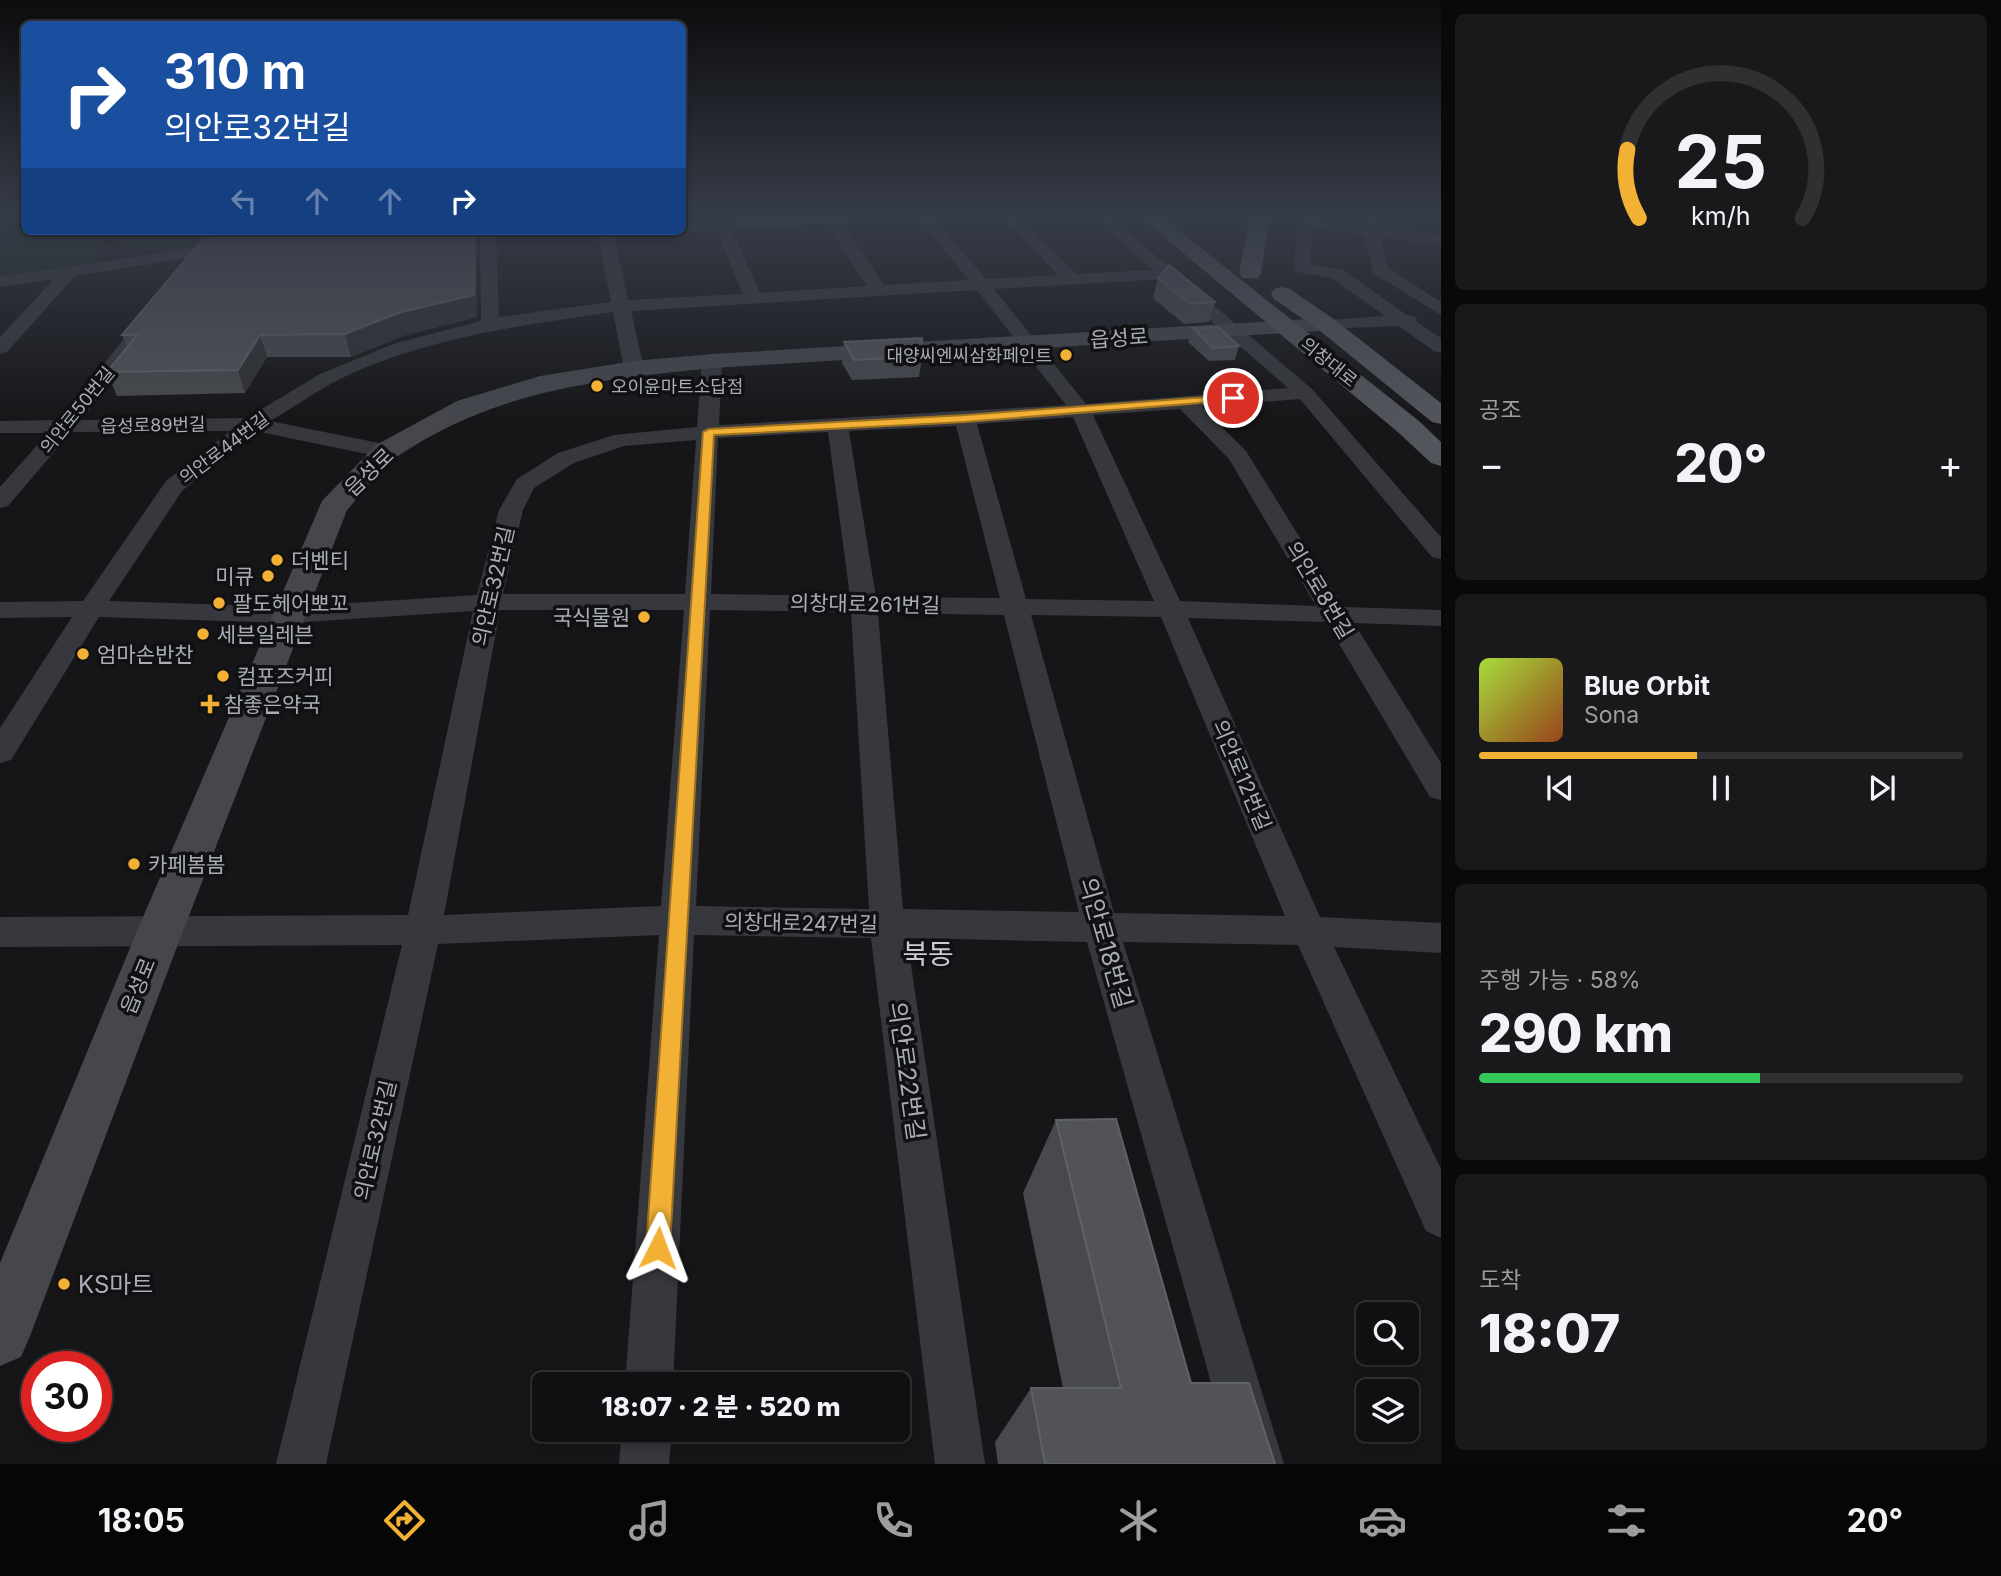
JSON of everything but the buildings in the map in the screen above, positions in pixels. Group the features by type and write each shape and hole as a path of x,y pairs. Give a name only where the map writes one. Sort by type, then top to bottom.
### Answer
{"main road":[{"name":"의창대로","path":"1235,285 1409,427 1441,457"},
{"name":"의창대로","path":"1268,285 1327,325 1441,416"},
{"name":"읍성로","path":"0,1336 160,931 333,507 386,451 466,407 540,384 634,369 712,361 1327,325"}],"street":[{"path":"0,348 57,285"},
{"path":"489,285 490,324"},
{"path":"617,285 634,369"},
{"path":"748,285 754,298"},
{"path":"875,285 879,291"},
{"name":"의안로44번길","path":"0,752 91,609 174,486 251,424 327,378 400,348 490,324 621,306 977,285"},
{"name":"의안로12번길","path":"982,285 1080,410 1171,609 1309,931 1441,1216"},
{"path":"1179,285 1305,393 1441,552"},
{"path":"1353,285 1441,347"},
{"path":"1404,285 1441,310"},
{"name":"의안로50번길","path":"0,501 64,427 162,302"},
{"path":"1327,325 1441,318"},
{"path":"650,1372 712,361"},
{"name":"의안로32번길","path":"301,1464 423,930 488,602 511,510 525,484 566,458 622,440 709,432 965,419 1305,393"},
{"name":"의안로8번길","path":"1185,402 1238,456 1441,789"},
{"name":"의안로18번길","path":"965,419 1101,928 1259,1464"},
{"name":"읍성로89번길","path":"0,428 251,424 386,451"},
{"name":"의안로22번길","path":"838,426 864,604 887,924 960,1464"},
{"name":"의창대로261번길","path":"0,610 91,609 290,615 488,602 697,602 1171,609 1441,618"},
{"name":"의창대로247번길","path":"0,932 423,930 678,920 1309,931 1441,938"},
{"path":"645,1464 646,1442"}],"place":[{"name":"대양씨엔씨삼화페인트","path":"1066,355"},
{"name":"오이윤마트소답점","path":"597,386"},
{"name":"더벤티","path":"277,560"},
{"name":"미큐","path":"268,576"},
{"name":"팔도헤어뽀꼬","path":"219,603"},
{"name":"국식물원","path":"644,617"},
{"name":"세븐일레븐","path":"203,634"},
{"name":"엄마손반찬","path":"83,654"},
{"name":"컴포즈커피","path":"223,676"},
{"name":"참좋은약국","path":"210,704"},
{"name":"카페봄봄","path":"134,864"},
{"name":"KS마트","path":"64,1284"}],"district":[{"name":"북동","path":"928,954"}],"route":[{"path":"658,1248 709,432 965,419 1233,398"}]}
